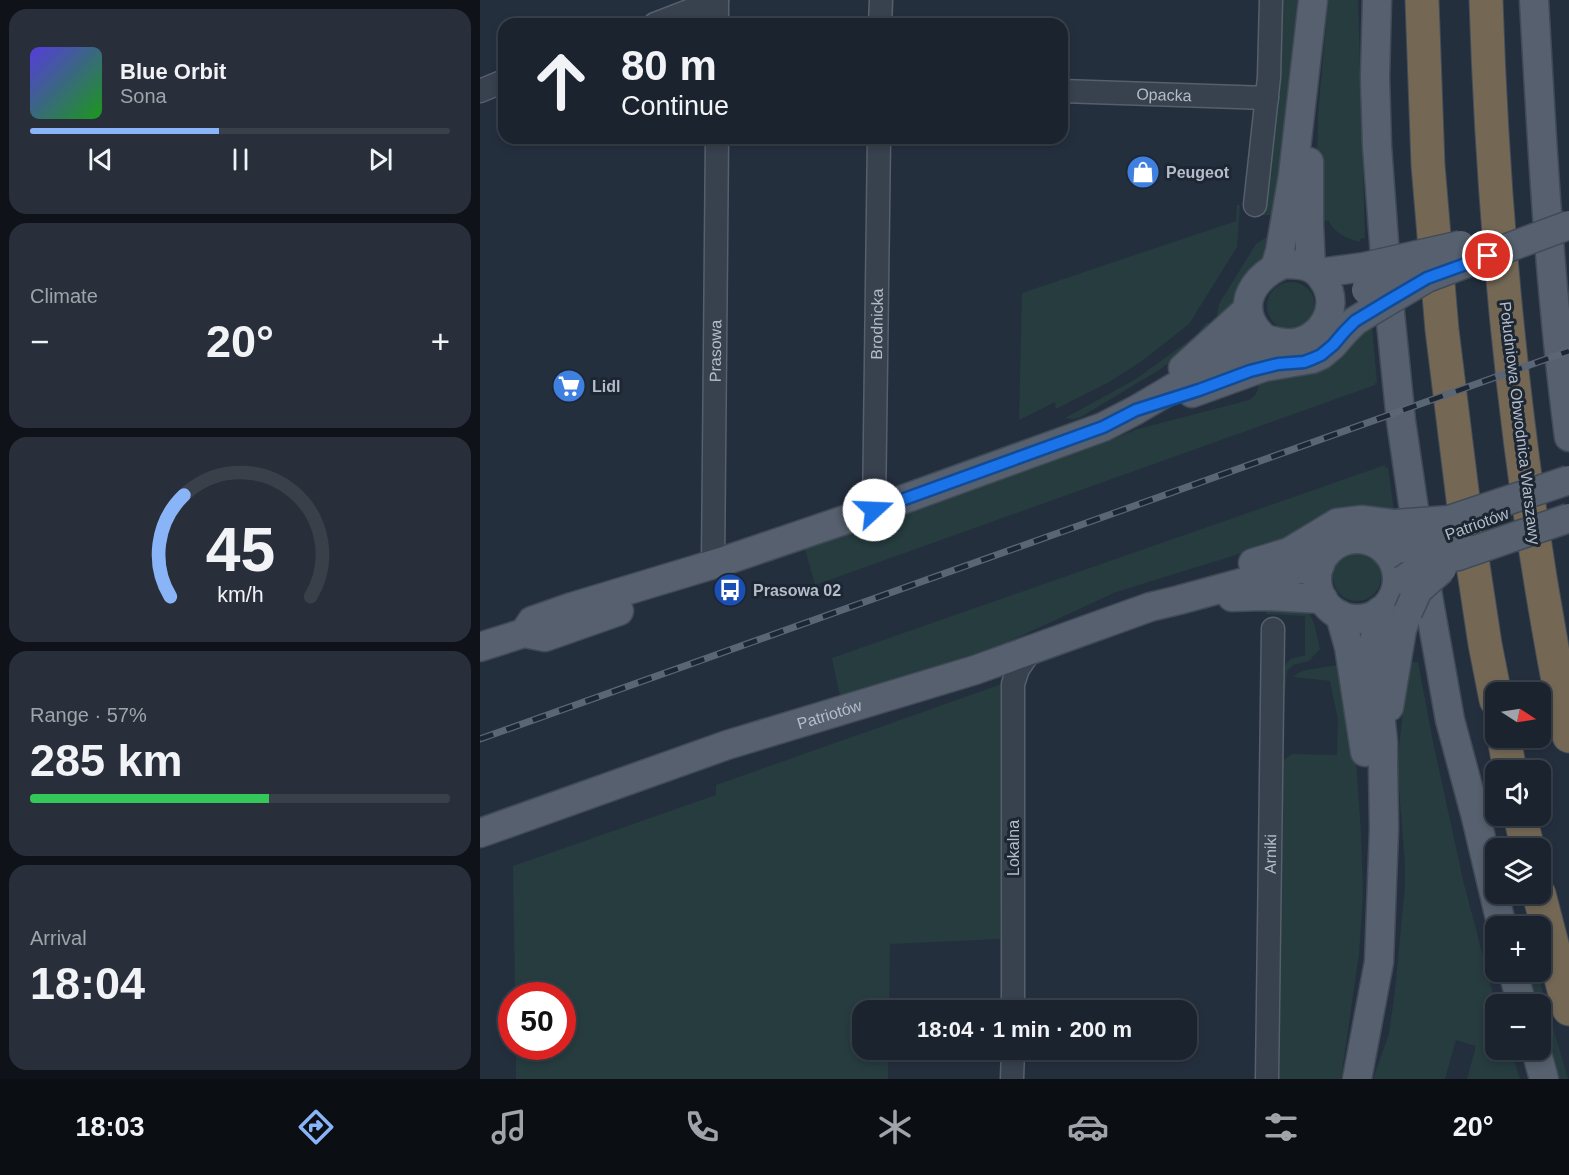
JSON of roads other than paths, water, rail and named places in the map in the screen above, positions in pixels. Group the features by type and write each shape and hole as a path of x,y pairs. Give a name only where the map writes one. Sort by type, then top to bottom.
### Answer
{"highway":[{"path":"1422,0 1429,175 1441,319 1462,499 1493,682"},
{"name":"Południowa Obwodnica Warszawy","path":"1486,0 1494,169 1512,374 1537,563 1569,736"},
{"path":"1542,904 1569,1009"}],"main road":[{"path":"1377,0 1375,78 1377,146 1387,283 1401,421 1423,567 1450,720 1499,916"},
{"path":"1534,0 1554,316 1569,437"},
{"path":"1275,268 1293,175 1313,4"},
{"path":"480,647 524,633 545,637 615,614 686,573 874,510 1103,427 1236,351 1266,339 1291,344 1305,342 1316,335 1331,309 1327,285 1315,271 1309,187 1313,4"},
{"path":"1331,309 1461,245 1569,206"},
{"path":"1266,339 1254,327 1248,309 1250,299 1255,285 1275,268 1284,264 1304,265 1366,290 1427,278 1569,225"},
{"path":"1136,410 1264,367 1312,359 1321,355 1355,321 1366,290"},
{"path":"1136,410 1248,309"},
{"path":"1383,884 1346,633 1318,588 1317,577 1320,565 1330,549 1348,540 1367,540 1376,544 1392,541 1569,480"},
{"name":"Patriotów","path":"1392,541 1433,541 1452,532 1569,492"},
{"name":"Patriotów","path":"1397,598 1429,562 1458,556 1569,518"},
{"path":"1179,600 1231,569 1288,552 1337,523 1362,520 1392,541"},
{"path":"1357,1079 1379,962 1384,829 1383,742 1402,630 1396,571 1389,556 1392,541"},
{"name":"Patriotów","path":"480,833 727,745 975,670 1150,607 1267,576 1320,565"},
{"name":"Patriotów","path":"1179,600 1263,596 1331,607"},
{"path":"1331,607 1348,618 1365,618 1397,598"},
{"path":"1539,1060 1544,1079"}],"street":[{"path":"670,18 717,0 717,18"},
{"path":"880,18 881,0"},
{"path":"1255,205 1269,76 1271,0"},
{"path":"480,91 498,84"},
{"name":"Opacka","path":"1068,91 1267,98"},
{"name":"Prasowa","path":"713,564 717,144"},
{"name":"Brodnicka","path":"874,510 879,144"},
{"name":"Arniki","path":"1267,1079 1273,629"},
{"name":"Lokalna","path":"1013,1000 1013,684 1018,669 1031,650"},
{"path":"975,670 993,673 1013,684"},
{"path":"1012,1079 1013,1060"}],"railway":[{"path":"480,739 1569,351"}],"place":[{"name":"Peugeot","path":"1143,172"},
{"name":"Lidl","path":"569,386"},
{"name":"Prasowa 02","path":"730,590"}]}
